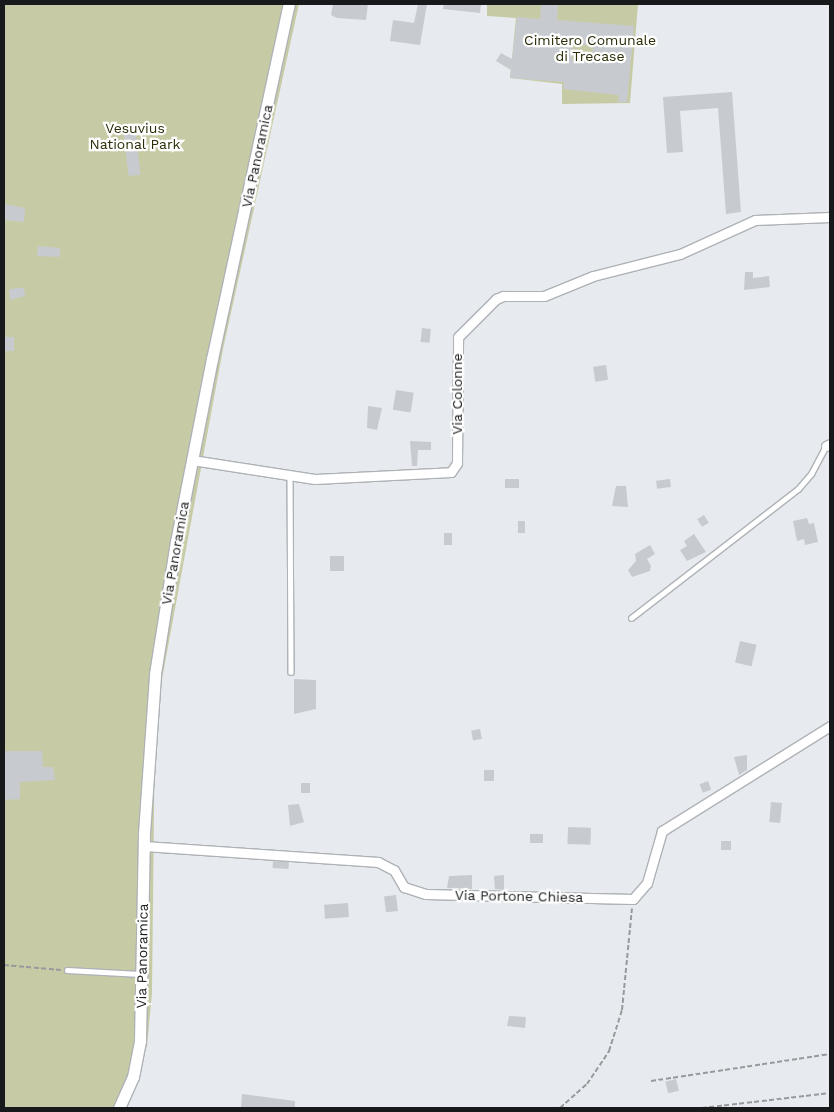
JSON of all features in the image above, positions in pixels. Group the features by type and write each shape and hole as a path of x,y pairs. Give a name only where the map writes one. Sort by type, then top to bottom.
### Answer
{"street":[{"name":"Via Panoramica","path":"120,1108 133,1078 140,1041 144,846 155,674 192,460 289,4"},
{"name":"Via Colonne","path":"192,460 315,479 354,478 455,469 458,337 503,296 544,296 594,276 680,254 755,220 830,217"},
{"path":"633,899 647,883 662,831 830,726"},
{"name":"Via Portone Chiesa","path":"144,846 378,862 394,870 404,887 426,894 633,899"}],"lane":[{"path":"631,618 798,489 812,474 828,445"},
{"path":"290,475 291,672"},
{"path":"67,970 141,974"}],"path":[{"path":"560,1108 587,1084 609,1051 622,1010 633,899"},
{"path":"4,965 67,970"},
{"path":"651,1081 830,1054"},
{"path":"702,1108 830,1093"}],"green space":[{"name":"Vesuvius National Park","path":"4,4 299,4 223,349 155,717 152,993 147,1046 126,1108 4,1108"},
{"name":"Cimitero Comunale di Trecase","path":"487,4 638,4 630,103 562,104 562,84 510,78 516,18 487,16"}],"building":[{"path":"333,4 368,4 366,20 337,18 331,15"},
{"path":"418,4 427,4 420,45 390,41 393,20 414,23"},
{"path":"444,4 481,4 480,13 443,9"},
{"name":"Cimitero Comunale di Trecase","path":"541,4 558,4 557,20 634,26 627,102 618,102 619,95 563,89 564,82 510,78 511,70 496,61 501,53 512,59 517,17 540,19","holes":["573,44 593,46 592,62 572,60"]},
{"path":"732,92 741,212 726,214 718,108 680,111 683,152 667,153 663,97"},
{"path":"135,129 141,175 129,176 123,130"},
{"path":"4,204 25,208 24,222 4,220"},
{"path":"38,246 60,248 60,257 37,256"},
{"path":"745,272 753,272 753,278 769,276 770,287 744,290"},
{"path":"24,288 25,296 10,300 9,290"},
{"path":"422,328 431,329 429,343 421,342"},
{"path":"5,337 14,337 14,351 5,351"},
{"path":"606,365 608,380 595,382 593,367"},
{"path":"396,390 414,393 411,413 393,410"},
{"path":"368,406 382,408 377,430 367,428"},
{"path":"410,441 431,442 431,450 418,450 417,466 412,466"},
{"path":"505,479 519,479 519,488 505,488"},
{"path":"670,479 671,487 657,489 656,481"},
{"path":"616,486 626,486 628,507 612,506"},
{"path":"704,515 709,523 702,527 697,519"},
{"path":"807,518 809,524 814,523 818,542 805,545 804,539 797,541 793,521"},
{"path":"518,521 525,521 525,533 518,533"},
{"path":"444,533 452,533 452,545 444,545"},
{"path":"694,534 706,552 687,561 680,550 687,546 684,541"},
{"path":"650,545 655,554 647,559 651,566 650,571 632,577 628,570 636,561 635,554"},
{"path":"330,556 344,556 344,571 330,571"},
{"path":"740,641 757,645 752,666 735,662"},
{"path":"294,679 316,680 316,709 294,714"},
{"path":"480,729 482,739 473,741 471,731"},
{"path":"4,751 42,751 43,767 53,767 55,780 20,782 20,799 4,800"},
{"path":"747,755 747,770 739,775 734,757"},
{"path":"484,770 494,770 494,781 484,781"},
{"path":"708,781 711,789 703,793 700,784"},
{"path":"301,783 310,783 310,793 301,793"},
{"path":"771,802 782,803 780,823 769,822"},
{"path":"299,804 304,822 290,826 288,805"},
{"path":"568,827 591,828 590,845 567,844"},
{"path":"530,834 543,834 543,843 530,843"},
{"path":"721,841 731,841 731,850 721,850"},
{"path":"273,861 289,862 288,869 273,868"},
{"path":"472,875 472,889 447,888 449,876"},
{"path":"504,875 504,890 495,889 494,876"},
{"path":"396,895 398,911 386,912 384,896"},
{"path":"348,903 349,917 325,919 324,905"},
{"path":"509,1016 526,1017 525,1028 507,1026"},
{"path":"676,1079 679,1091 668,1093 665,1082"},
{"path":"242,1094 295,1101 295,1108 241,1108"}]}
